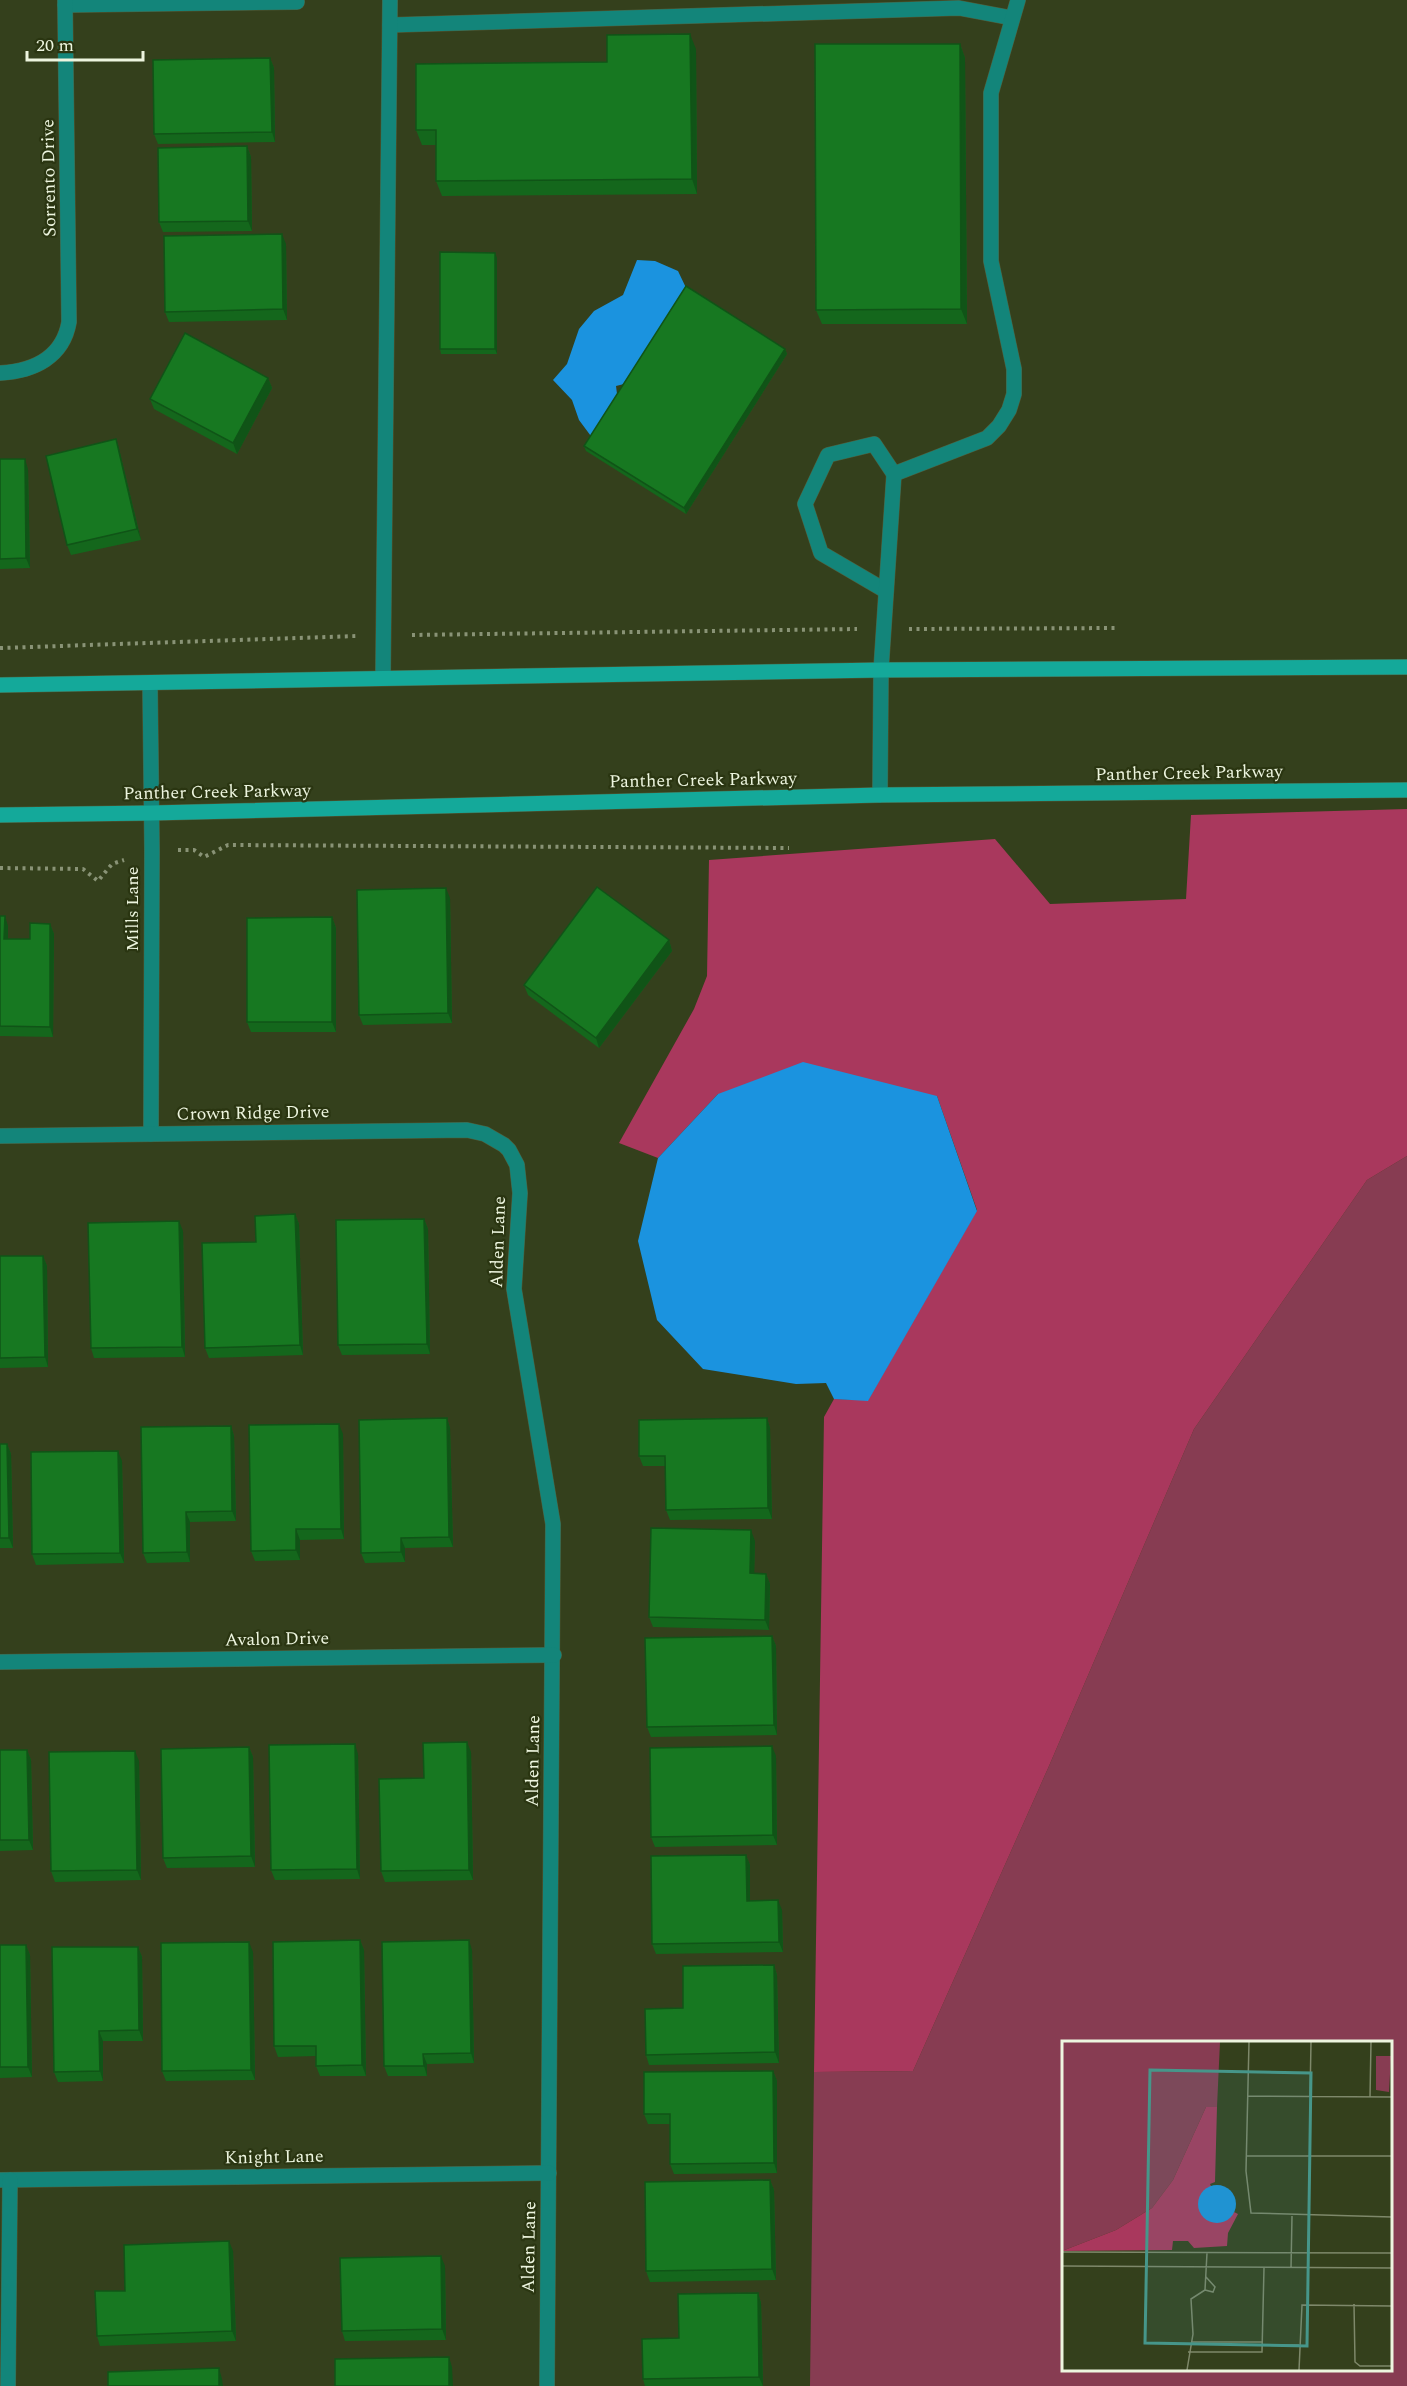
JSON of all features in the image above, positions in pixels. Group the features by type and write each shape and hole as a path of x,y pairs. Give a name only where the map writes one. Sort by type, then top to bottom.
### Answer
{"main road":[{"path":"0,685 881,670 1407,667"},
{"name":"Panther Creek Parkway","path":"0,815 880,795 1407,790"}],"street":[{"path":"382,677 390,0"},
{"path":"894,474 987,438 999,426 1009,410 1014,394 1014,369 990,242 991,93 1018,0"},
{"path":"65,3 297,2"},
{"name":"Sorrento Drive","path":"0,372 43,362 66,338 70,304 65,3"},
{"path":"390,25 959,8 1012,18"},
{"path":"880,795 881,670 894,474 874,444 828,455 805,504 821,553 886,591"},
{"name":"Mills Lane","path":"150,683 151,1134"},
{"name":"Crown Ridge Drive","path":"0,1136 467,1130 485,1134 504,1145"},
{"name":"Alden Lane","path":"504,1145 515,1159 519,1174 520,1193 514,1289 553,1524 554,1655 547,2386"},
{"name":"Avalon Drive","path":"0,1662 554,1655"},
{"name":"Knight Lane","path":"5,2180 549,2173"},
{"path":"5,2180 8,2386"}],"path":[{"path":"0,648 383,636 1118,628"},
{"path":"0,868 83,869 98,881 112,864 152,851 194,850 204,857 228,845 789,848"}],"shaded area":[{"path":"1407,809 1407,1156 1367,1180 1194,1429 1049,1766 913,2071 814,2072 824,1417 834,1399 868,1400 977,1210 937,1096 718,1094 658,1158 619,1143 694,1009 707,976 709,860 995,839 1050,904 1186,899 1191,815"},
{"path":"1407,1156 1407,2386 810,2386 814,2072 913,2071 1049,1766 1194,1429 1367,1180"}],"water":[{"path":"637,260 655,261 678,271 688,292 648,378 616,386 618,402 602,451 579,420 572,400 553,380 567,364 579,329 594,311 623,295"},
{"path":"803,1062 937,1096 977,1211 868,1401 834,1399 826,1383 796,1384 703,1369 657,1320 638,1241 658,1158 718,1094"}],"building":[{"path":"690,34 692,179 436,181 436,130 416,130 416,64 607,62 607,35"},
{"path":"815,44 960,44 961,309 816,310"},
{"path":"270,58 272,132 154,134 153,60"},
{"path":"247,146 248,221 159,222 158,148"},
{"path":"282,234 283,309 165,312 164,236"},
{"path":"440,252 495,253 495,349 440,349"},
{"path":"686,286 785,349 684,508 584,446"},
{"path":"185,333 268,378 233,443 150,399"},
{"path":"116,439 137,529 67,545 46,456"},
{"path":"0,459 25,459 26,558 0,559"},
{"path":"597,887 669,940 596,1038 524,985"},
{"path":"446,888 448,1013 359,1015 357,890"},
{"path":"0,916 5,916 4,939 30,939 30,923 50,924 50,1027 0,1026"},
{"path":"332,917 332,1022 247,1022 247,918"},
{"path":"295,1214 300,1345 205,1348 202,1243 256,1242 255,1216"},
{"path":"424,1219 427,1344 338,1345 336,1220"},
{"path":"179,1221 182,1347 91,1348 88,1223"},
{"path":"0,1256 43,1256 45,1357 0,1358"},
{"path":"447,1418 449,1537 401,1538 401,1552 361,1553 359,1420"},
{"path":"767,1418 768,1508 666,1510 665,1456 639,1456 639,1420"},
{"path":"339,1424 341,1529 296,1529 296,1550 251,1551 249,1425"},
{"path":"231,1426 232,1511 186,1512 187,1552 143,1553 141,1427"},
{"path":"0,1444 7,1444 9,1538 0,1538"},
{"path":"118,1451 120,1553 32,1554 31,1452"},
{"path":"651,1528 751,1530 750,1573 766,1574 765,1620 649,1617"},
{"path":"772,1636 774,1725 647,1727 645,1638"},
{"path":"467,1742 469,1870 381,1871 379,1779 424,1778 423,1743"},
{"path":"355,1744 357,1869 271,1870 269,1745"},
{"path":"772,1746 773,1835 651,1837 650,1748"},
{"path":"249,1747 251,1856 163,1858 161,1749"},
{"path":"0,1750 27,1750 29,1840 0,1840"},
{"path":"135,1751 137,1870 51,1871 49,1752"},
{"path":"746,1855 747,1901 778,1900 779,1942 652,1944 651,1856"},
{"path":"360,1940 362,2065 316,2066 316,2046 274,2046 273,1942"},
{"path":"469,1940 471,2053 423,2054 424,2066 384,2066 382,1942"},
{"path":"249,1942 251,2070 162,2071 161,1943"},
{"path":"0,1945 26,1945 28,2067 0,2067"},
{"path":"52,1947 138,1947 139,2030 99,2031 100,2071 54,2072"},
{"path":"774,1965 775,2052 646,2055 645,2009 683,2008 683,1966"},
{"path":"773,2071 774,2163 670,2164 670,2114 644,2114 644,2072"},
{"path":"770,2180 772,2269 646,2271 645,2182"},
{"path":"229,2241 232,2331 97,2336 95,2291 125,2291 124,2245"},
{"path":"441,2256 442,2329 342,2331 340,2258"},
{"path":"758,2293 759,2377 643,2379 642,2339 679,2338 678,2294"},
{"path":"449,2357 449,2386 335,2386 335,2359"},
{"path":"219,2368 219,2386 108,2386 108,2372"}]}
